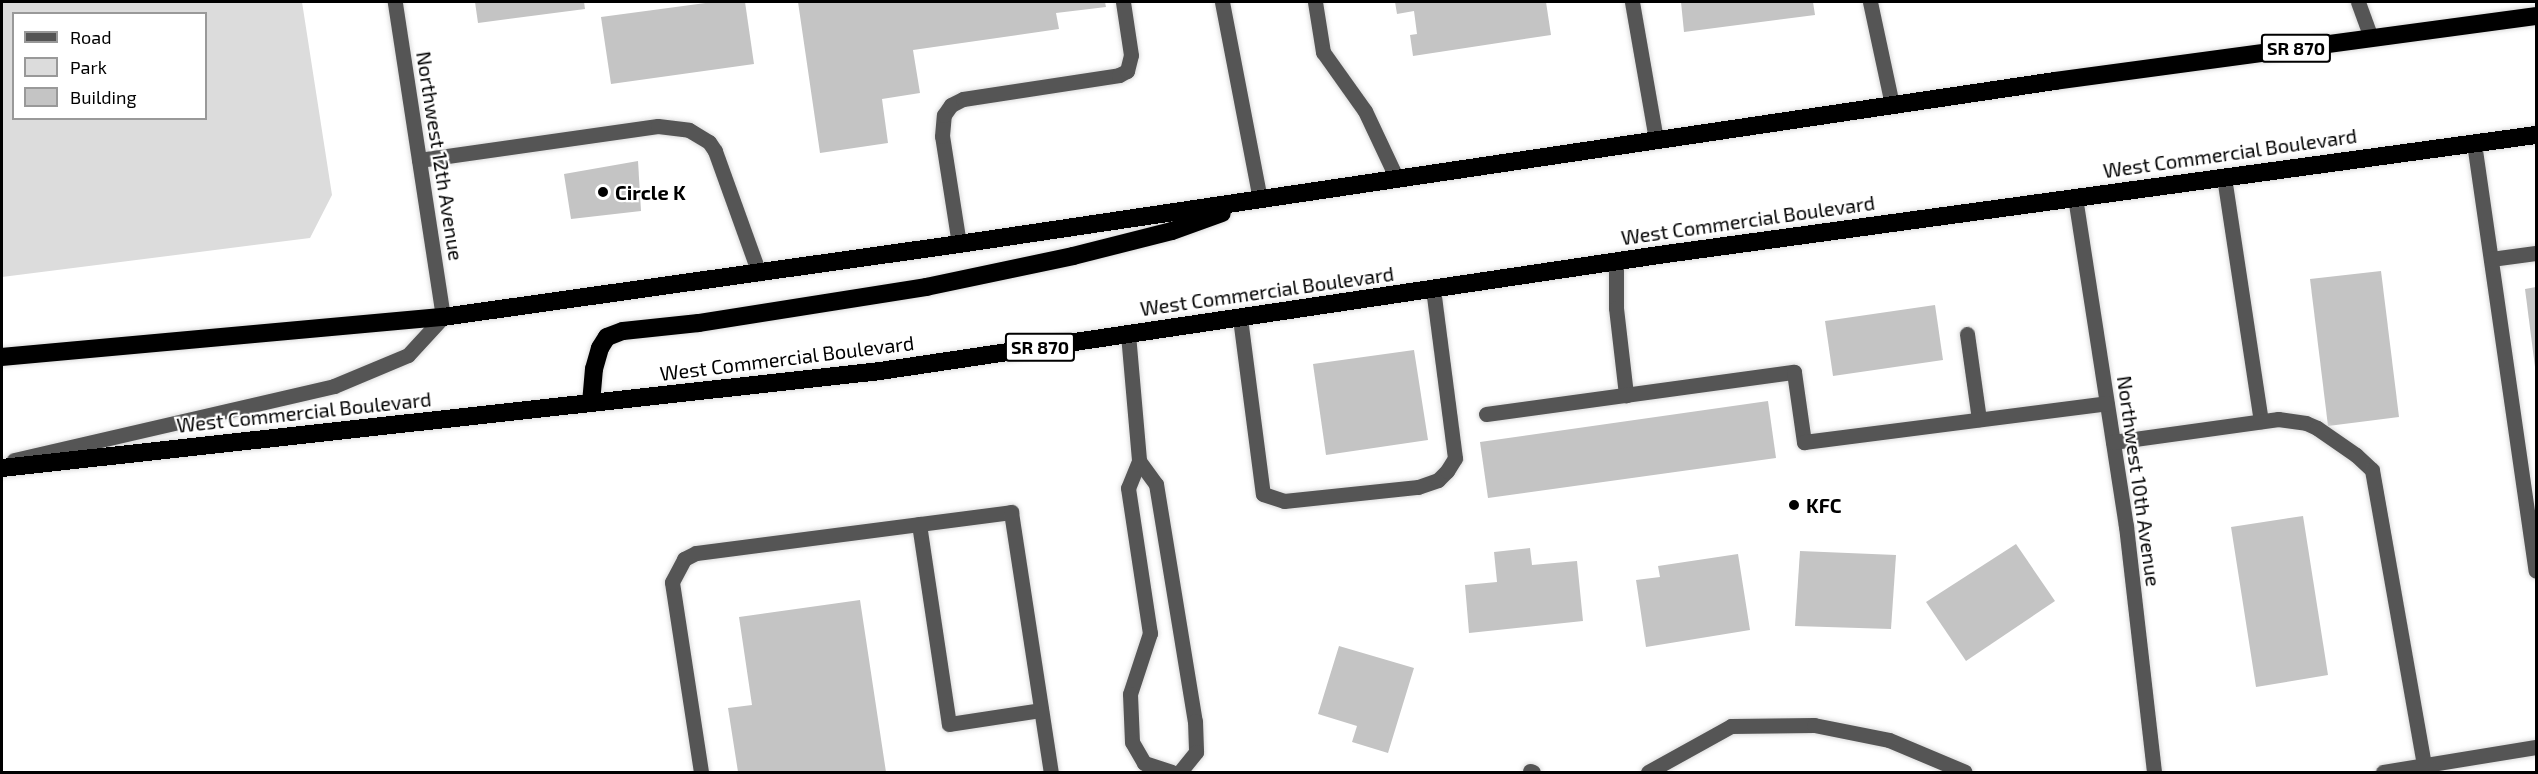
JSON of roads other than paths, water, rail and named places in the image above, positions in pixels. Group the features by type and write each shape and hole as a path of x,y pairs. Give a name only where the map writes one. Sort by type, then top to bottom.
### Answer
{"highway":[{"name":"SR 870","path":"2,357 443,317 1260,200 1892,105 2536,16"},
{"name":"West Commercial Boulevard","path":"2,468 880,371 1616,262 2536,135"},
{"path":"591,403 594,369 600,348 607,337 623,331 699,323 926,287 1073,256 1172,231 1260,200"}],"street":[{"name":"Northwest 12th Avenue","path":"395,2 443,317"},
{"path":"959,244 942,136 944,115 951,105 963,99 1119,75 1127,71 1131,55 1123,2"},
{"path":"1222,2 1260,200"},
{"path":"1315,2 1323,52 1365,111 1397,179"},
{"path":"1632,2 1656,140"},
{"path":"1870,2 1892,105"},
{"path":"2358,2 2371,38"},
{"path":"419,160 658,126 688,130 709,142 715,151 759,273"},
{"path":"2474,144 2534,539 2536,571"},
{"path":"2224,177 2261,421"},
{"name":"Northwest 10th Avenue","path":"2075,197 2126,526 2154,772"},
{"path":"2491,259 2536,253"},
{"path":"1616,262 1616,308 1626,395"},
{"path":"1240,318 1263,494 1284,501 1419,487 1438,480 1455,458 1433,289"},
{"name":"West Commercial Boulevard","path":"2,463 334,386 408,355 443,317"},
{"path":"1128,334 1139,461 1128,488 1150,633 1130,694 1132,742 1144,763 1172,772"},
{"path":"1967,334 1979,419"},
{"path":"1486,414 1794,372 1804,442 2107,403"},
{"path":"2113,442 2278,419 2306,423 2356,455 2372,470 2424,766"},
{"path":"1139,461 1156,484 1195,721 1196,752 1180,772"},
{"path":"701,772 672,582 684,559 696,553 1011,512 1051,772"},
{"path":"919,524 949,724 1041,710"},
{"path":"1648,772 1731,726 1814,725 1889,740 1965,772"},
{"path":"2383,772 2536,747"}],"place":[{"name":"Circle K","path":"603,192"},
{"name":"KFC","path":"1794,505"}]}
